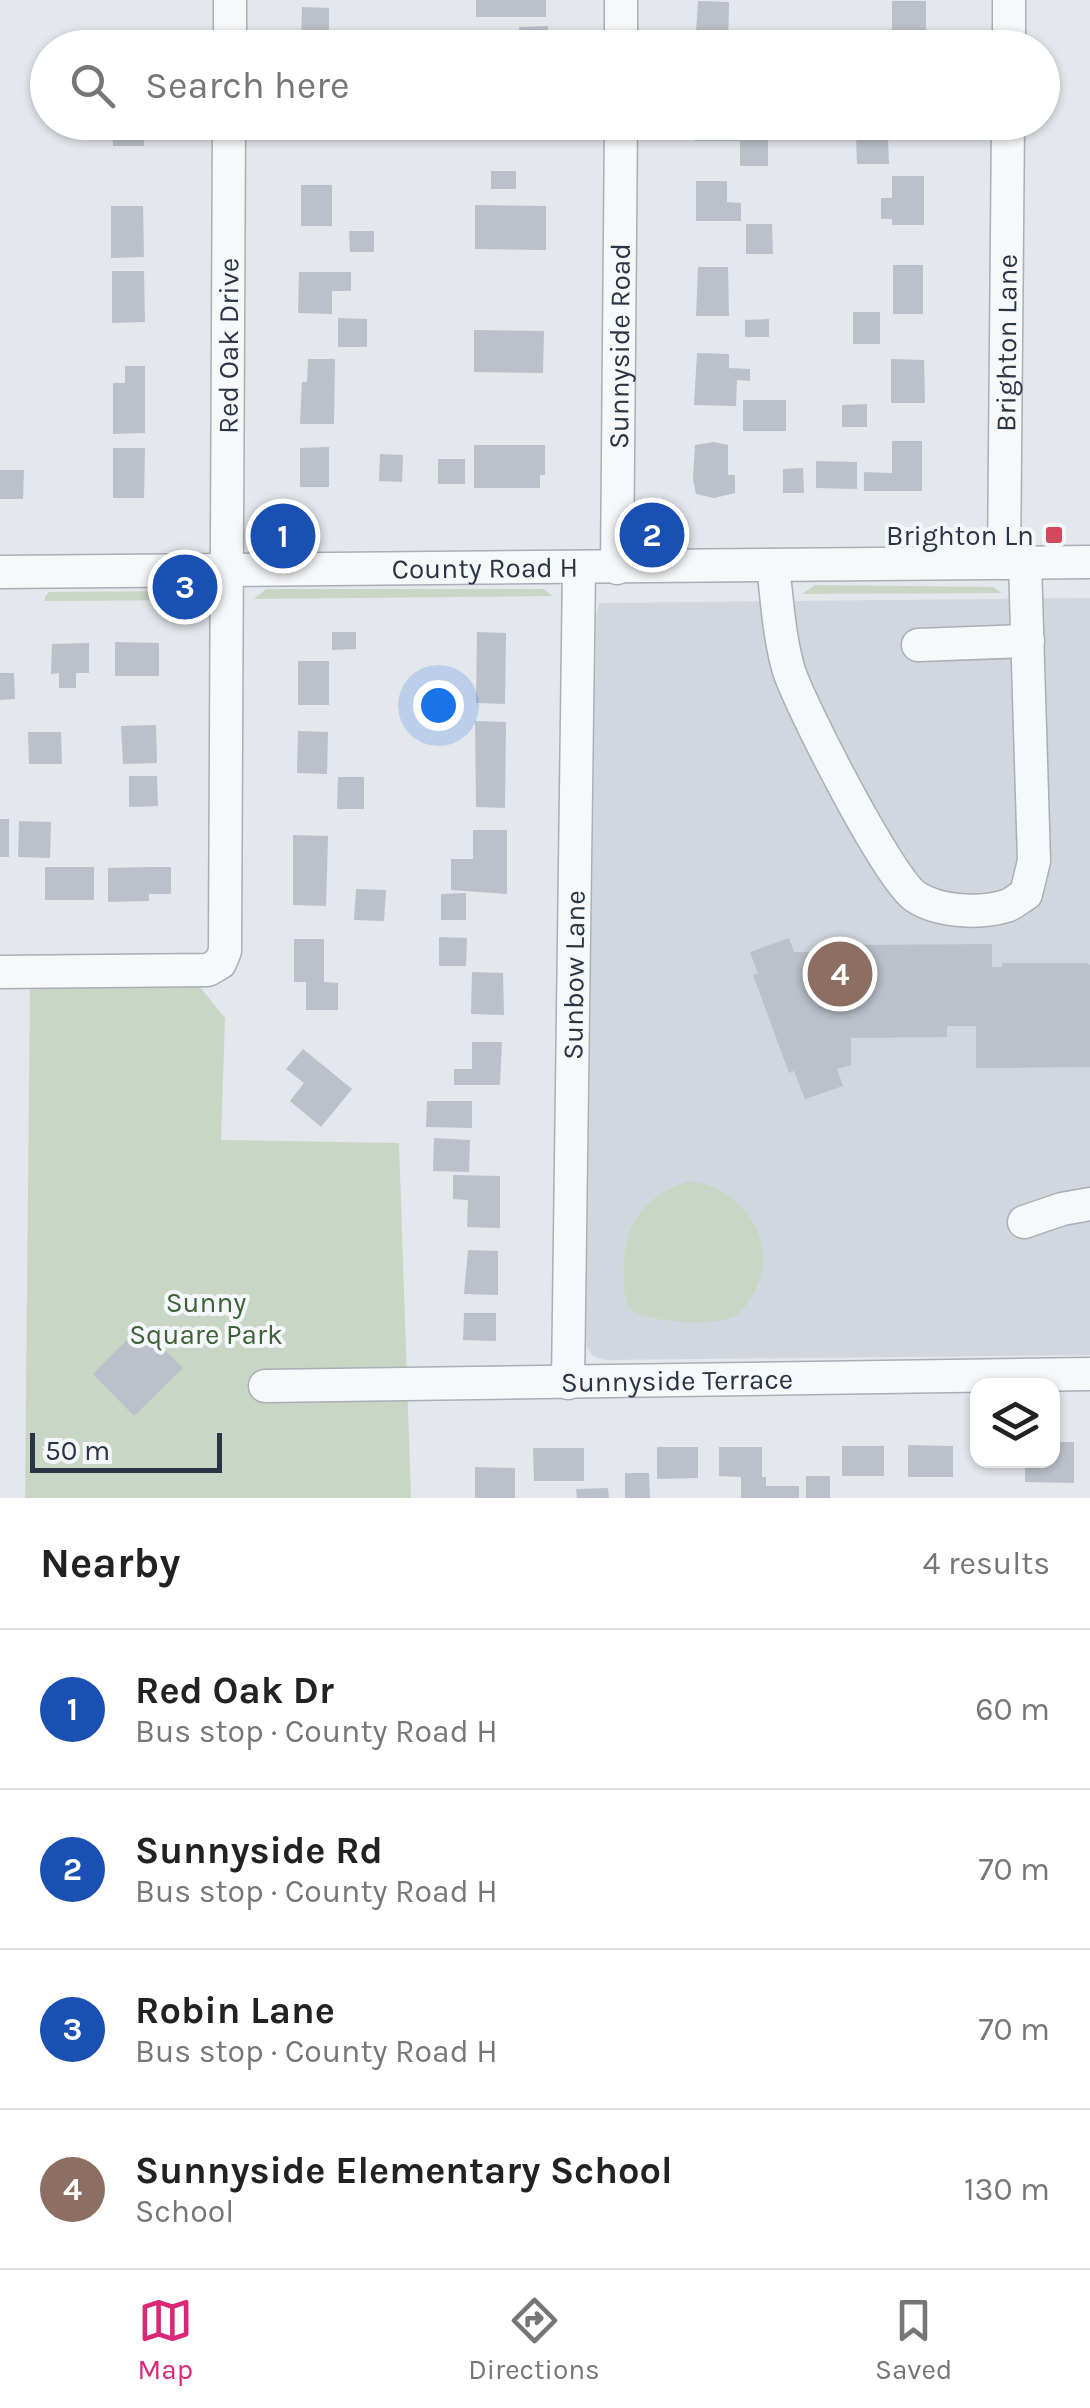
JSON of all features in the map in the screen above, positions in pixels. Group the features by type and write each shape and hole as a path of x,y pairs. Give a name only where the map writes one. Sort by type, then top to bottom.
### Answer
{"street":[{"path":"230,0 230,30"},
{"path":"621,30 622,0"},
{"path":"1009,0 1009,30"},
{"name":"Red Oak Drive","path":"0,972 208,970 220,963 225,951 229,140"},
{"name":"Sunnyside Road","path":"617,568 620,140"},
{"name":"Brighton Lane","path":"772,565 790,673 893,872 914,896 934,906 959,910 1006,906 1026,894 1034,861 1028,641 1014,562 1008,140"},
{"name":"County Road H","path":"0,572 1090,562"},
{"name":"Sunbow Lane","path":"568,1383 580,568"},
{"path":"918,645 1028,641"},
{"path":"1024,1222 1090,1204"},
{"name":"Sunnyside Terrace","path":"265,1386 1090,1374"}],"shaded area":[{"path":"1090,598 1090,1355 606,1360 593,1356 587,1347 586,1332 599,603"}],"green space":[{"path":"815,585 993,587 1002,593 802,594"},
{"path":"266,589 543,589 553,596 254,599"},
{"path":"193,591 205,600 45,601 49,592"},
{"name":"Sunny Square Park","path":"30,987 200,987 225,1018 221,1140 399,1143 411,1498 25,1498"},
{"path":"689,1181 708,1185 740,1205 760,1237 763,1255 754,1292 737,1315 728,1319 655,1319 636,1312 626,1299 624,1262 630,1231 646,1206"}],"building":[{"path":"476,0 546,0 546,17 476,17"},
{"path":"698,1 729,2 728,30 696,30"},
{"path":"892,1 926,1 926,30 892,30"},
{"path":"302,7 329,8 329,30 301,30"},
{"path":"548,26 548,30 519,27"},
{"path":"113,140 144,140 144,146 113,146"},
{"path":"768,140 768,166 740,166 740,141 695,141"},
{"path":"856,140 888,140 889,164 857,164"},
{"path":"491,171 516,171 516,189 491,189"},
{"path":"892,176 924,176 924,225 892,225 892,219 881,219 881,198 892,198"},
{"path":"696,181 727,181 727,202 741,203 741,221 696,221"},
{"path":"301,185 332,185 332,226 301,226"},
{"path":"475,205 546,206 546,250 475,249"},
{"path":"111,206 143,206 144,257 111,258"},
{"path":"746,224 772,224 773,254 746,254"},
{"path":"349,231 374,231 374,252 350,252"},
{"path":"893,265 923,265 923,314 893,314"},
{"path":"698,267 728,267 729,316 696,316"},
{"path":"112,271 144,271 145,322 112,323"},
{"path":"299,272 351,272 351,291 332,291 332,314 298,313"},
{"path":"853,312 880,312 880,344 853,344"},
{"path":"338,318 367,319 367,347 338,347"},
{"path":"769,319 769,337 745,337 745,320"},
{"path":"474,330 544,331 543,373 474,372"},
{"path":"697,353 729,354 729,368 750,369 750,381 737,380 736,406 694,405"},
{"path":"308,359 335,359 334,424 300,424 302,382 307,382"},
{"path":"891,359 924,360 925,403 891,403"},
{"path":"125,366 145,366 145,433 113,434 113,383 125,383"},
{"path":"743,400 786,400 786,431 743,431"},
{"path":"867,404 867,427 842,427 842,405"},
{"path":"892,441 922,441 922,491 864,491 864,472 892,473"},
{"path":"474,445 545,445 545,475 540,475 540,488 474,488"},
{"path":"695,445 728,445 728,475 735,475 735,493 714,498 696,494 693,479"},
{"path":"329,447 329,487 300,487 300,448"},
{"path":"113,448 145,448 144,498 113,498"},
{"path":"380,454 403,455 402,482 379,481"},
{"path":"438,459 465,459 465,484 438,484"},
{"path":"816,461 857,462 857,489 816,488"},
{"path":"803,468 804,493 783,493 783,469"},
{"path":"0,470 24,470 23,499 0,499"},
{"path":"332,632 356,632 356,649 332,650"},
{"path":"477,632 506,633 505,704 476,703"},
{"path":"115,642 159,643 159,676 115,676"},
{"path":"89,643 89,673 76,673 76,688 59,688 59,673 51,674 52,644"},
{"path":"298,661 329,661 329,705 298,705"},
{"path":"0,673 14,673 15,699 0,700"},
{"path":"475,721 506,722 505,808 476,807"},
{"path":"156,725 157,763 123,764 121,726"},
{"path":"298,731 328,732 327,774 297,773"},
{"path":"28,732 61,732 62,764 29,764"},
{"path":"129,776 157,776 158,806 129,807"},
{"path":"338,777 364,777 364,809 337,809"},
{"path":"0,819 9,819 9,857 0,857"},
{"path":"19,821 51,822 50,858 18,857"},
{"path":"473,830 507,830 507,894 451,890 451,859 473,859"},
{"path":"293,835 328,836 326,906 293,905"},
{"path":"45,867 94,867 94,900 45,900"},
{"path":"171,867 171,894 149,894 149,901 108,902 108,868"},
{"path":"356,889 386,890 384,921 354,920"},
{"path":"466,893 466,920 441,920 441,894"},
{"path":"439,937 467,938 466,966 439,966"},
{"path":"789,938 794,952 836,952 837,942 992,944 992,967 1002,967 1002,963 1087,963 1090,1067 976,1068 976,1026 947,1026 947,1037 851,1038 851,1065 837,1069 843,1086 805,1099 794,1071 789,1073 753,975 758,974 750,952"},
{"path":"294,939 324,939 324,982 338,983 338,1010 306,1010 306,982 294,982"},
{"path":"472,972 503,973 504,1015 471,1014"},
{"path":"472,1042 502,1042 500,1085 454,1085 454,1069 472,1069"},
{"path":"303,1049 352,1089 321,1127 290,1101 304,1083 286,1069"},
{"path":"427,1101 472,1101 472,1128 426,1127"},
{"path":"434,1138 470,1140 469,1172 433,1171"},
{"path":"453,1175 500,1176 500,1228 467,1227 468,1200 453,1199"},
{"path":"468,1250 498,1251 498,1295 464,1294"},
{"path":"464,1313 496,1313 496,1341 463,1340"},
{"path":"141,1326 183,1368 134,1416 93,1374"},
{"path":"1060,1442 1074,1442 1074,1483 1025,1482 1025,1468 1060,1468"},
{"path":"908,1445 953,1446 953,1477 908,1477"},
{"path":"842,1446 884,1446 884,1476 842,1476"},
{"path":"657,1447 698,1447 698,1478 657,1479"},
{"path":"719,1447 762,1447 762,1477 766,1477 766,1486 799,1486 799,1498 741,1498 741,1477 719,1476"},
{"path":"533,1448 584,1448 584,1481 534,1481"},
{"path":"475,1467 515,1468 515,1498 475,1498"},
{"path":"625,1473 649,1473 650,1498 625,1498"},
{"path":"806,1476 830,1476 830,1498 806,1498"},
{"path":"608,1488 609,1498 577,1498 576,1489"}],"place":[{"name":"Sunnyside Rd","path":"652,535"},
{"name":"Brighton Ln","path":"1054,535"},
{"name":"Red Oak Dr","path":"283,536"},
{"name":"Robin Lane","path":"185,587"},
{"name":"Sunnyside Elementary School","path":"840,974"}]}
